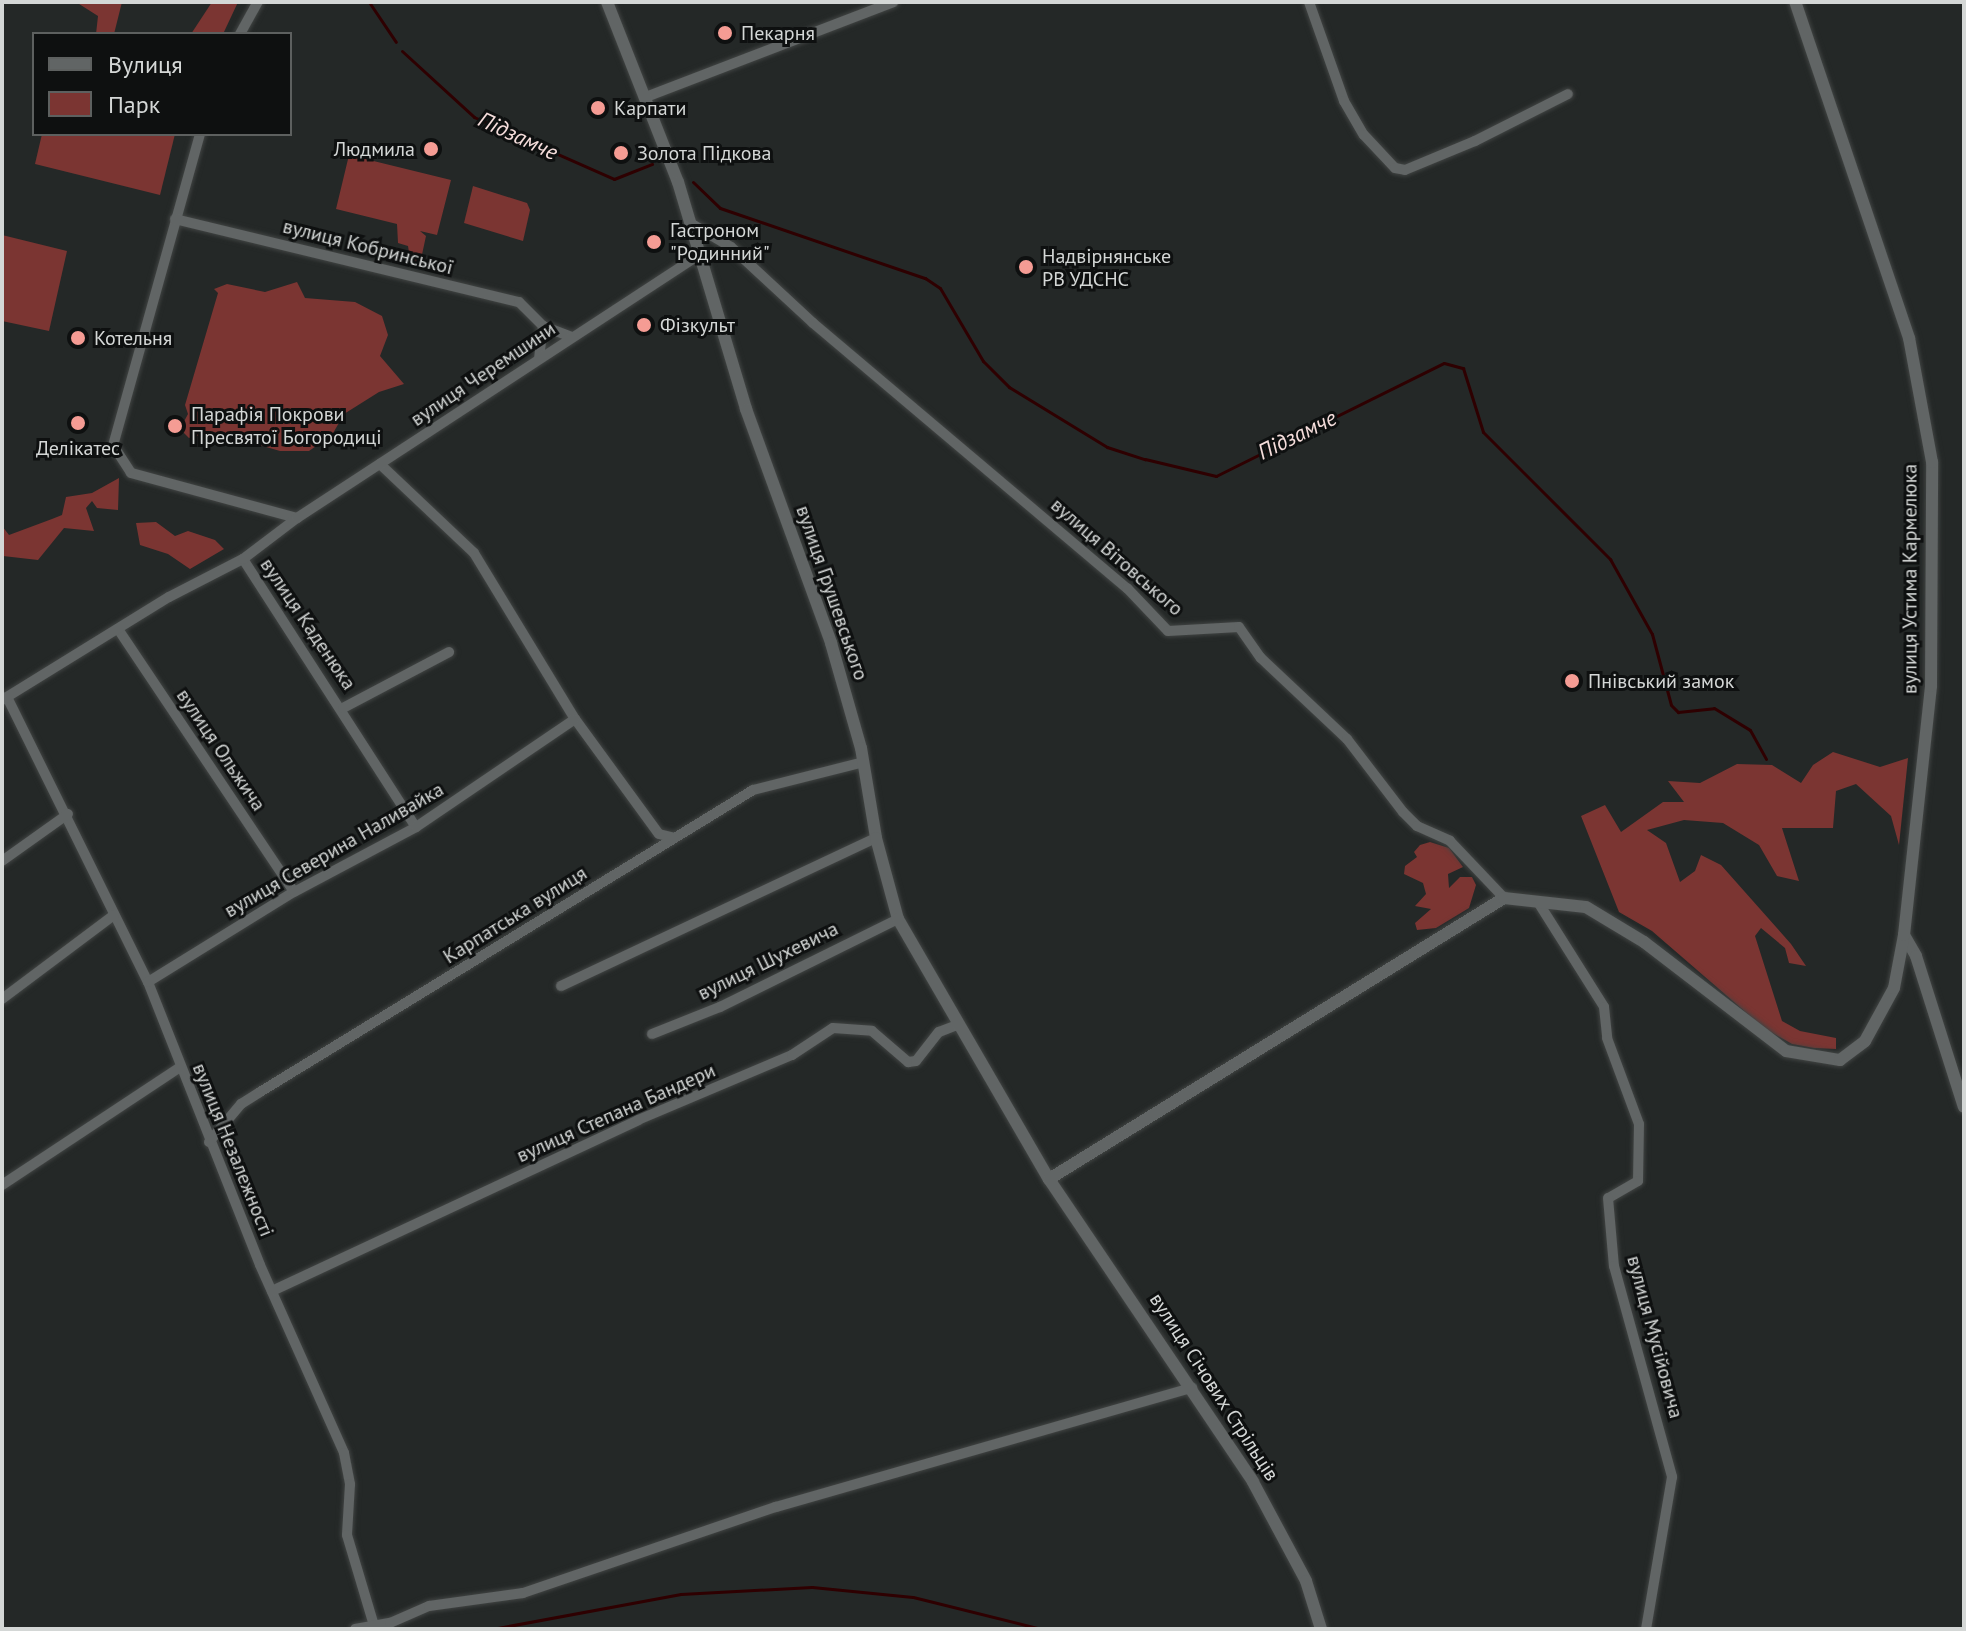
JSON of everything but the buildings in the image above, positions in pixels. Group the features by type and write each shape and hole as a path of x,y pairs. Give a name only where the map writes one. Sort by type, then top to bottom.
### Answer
{"street":[{"path":"241,32 258,2"},
{"name":"вулиця Грушевського","path":"607,2 646,97 692,224 746,409 831,643 864,762 876,838 898,919 1049,1179"},
{"path":"1309,2 1344,101 1364,135 1395,168 1405,170 1475,141 1568,94"},
{"name":"вулиця Устима Кармелюка","path":"1504,898 1586,907 1644,942 1786,1051 1840,1060 1865,1041 1894,988 1904,935 1931,686 1932,462 1909,338 1795,2"},
{"path":"646,97 890,3"},
{"path":"199,136 113,445 131,473 297,518"},
{"name":"вулиця Кобринської","path":"175,219 519,302 543,326 571,337"},
{"name":"вулиця Вітовського","path":"692,224 731,247 813,323 1127,588 1168,631 1239,627 1261,658 1347,739 1403,812 1417,826 1450,841 1504,898"},
{"name":"вулиця Черемшини","path":"4,699 118,629 243,559 297,518 700,254"},
{"path":"539,358 543,326"},
{"path":"380,464 474,553 575,719 659,834 675,838"},
{"name":"вулиця Каденюка","path":"243,559 343,708 416,827"},
{"name":"вулиця Ольжича","path":"118,629 294,892"},
{"name":"вулиця Каденюка","path":"343,708 449,652"},
{"name":"вулиця Незалежності","path":"4,699 68,814 148,982 209,1142 344,1453 350,1484 347,1535 375,1627"},
{"name":"вулиця Северина Наливайка","path":"148,982 294,892 416,827 575,719"},
{"name":"Карпатська вулиця","path":"209,1142 241,1104 753,790 864,762"},
{"path":"2,861 68,814"},
{"path":"561,986 876,838"},
{"path":"1049,1179 1504,898"},
{"name":"вулиця Мусійовича","path":"1538,902 1604,1007 1607,1038 1639,1124 1638,1181 1608,1198 1614,1266 1672,1477 1646,1629"},
{"path":"2,999 114,915"},
{"name":"вулиця Шухевича","path":"652,1034 720,1007 898,919"},
{"path":"1904,935 1916,956 1964,1107"},
{"name":"вулиця Степана Бандери","path":"272,1291 638,1120 792,1055 833,1028 872,1031 908,1062 916,1061 939,1032 957,1025"},
{"path":"2,1185 180,1067"},
{"name":"вулиця Січових Стрільців","path":"1049,1179 1192,1388 1283,1536 1321,1629"},
{"path":"355,1629 375,1627 429,1606 523,1593 776,1507 1192,1388"}],"green space":[{"path":"76,2 122,2 114,32 96,32 98,16"},
{"path":"212,2 238,2 224,32 192,32"},
{"path":"42,136 175,136 160,195 35,164"},
{"path":"349,155 451,180 437,235 420,231 426,236 420,264 410,259 408,246 398,243 397,224 336,209"},
{"path":"473,186 527,203 530,210 523,241 464,223"},
{"path":"2,235 67,251 49,331 2,321"},
{"path":"297,282 305,298 355,302 382,316 388,335 380,356 404,384 379,392 344,414 332,435 309,451 280,451 214,432 189,438 180,429 188,414 185,405 218,293 214,289 227,284 265,292"},
{"path":"119,478 118,510 97,508 92,501 86,508 94,531 64,528 38,560 3,556 2,526 9,535 62,515 66,497 92,493"},
{"path":"156,522 175,536 188,531 215,540 224,549 190,569 168,554 140,545 136,523"},
{"path":"1833,752 1880,767 1908,758 1899,845 1891,816 1856,784 1836,791 1833,828 1782,828 1799,881 1777,876 1759,845 1723,823 1684,820 1647,830 1666,843 1680,882 1695,871 1701,855 1721,865 1791,944 1806,966 1789,963 1785,948 1761,928 1755,936 1782,1021 1800,1031 1836,1038 1836,1049 1792,1044 1764,1028 1652,931 1619,912 1581,816 1605,805 1621,832 1663,802 1684,802 1668,781 1700,783 1737,764 1772,765 1801,783 1813,765"},
{"path":"1430,842 1449,848 1463,867 1448,874 1449,888 1460,877 1472,877 1476,885 1469,908 1436,928 1417,930 1415,923 1431,909 1415,906 1426,894 1423,883 1404,874 1405,866 1417,857 1414,852 1420,845"}],"waterway":[{"name":"Підзамче","path":"369,2 396,42"},
{"name":"Підзамче","path":"402,51 474,117 614,179 652,164"},
{"name":"Підзамче","path":"693,182 720,208 925,278 940,288 983,361 1009,387 1107,447 1145,459 1216,476 1444,363 1463,368 1483,432 1610,559 1652,634 1671,705 1678,712 1714,708 1750,730 1766,759"},
{"path":"492,1629 681,1594 812,1587 913,1597 1041,1629"}],"place":[{"name":"Пекарня","path":"725,33"},
{"name":"Карпати","path":"598,108"},
{"name":"Людмила","path":"431,149"},
{"name":"Золота Підкова","path":"621,153"},
{"name":"Гастроном \"Родинний\"","path":"654,242"},
{"name":"Надвірнянське РВ УДСНС","path":"1026,267"},
{"name":"Фізкульт","path":"644,325"},
{"name":"Котельня","path":"78,338"},
{"name":"Делікатес","path":"78,423"},
{"name":"Парафія Покрови Пресвятої Богородиці","path":"175,426"},
{"name":"Пнівський замок","path":"1572,681"}]}
